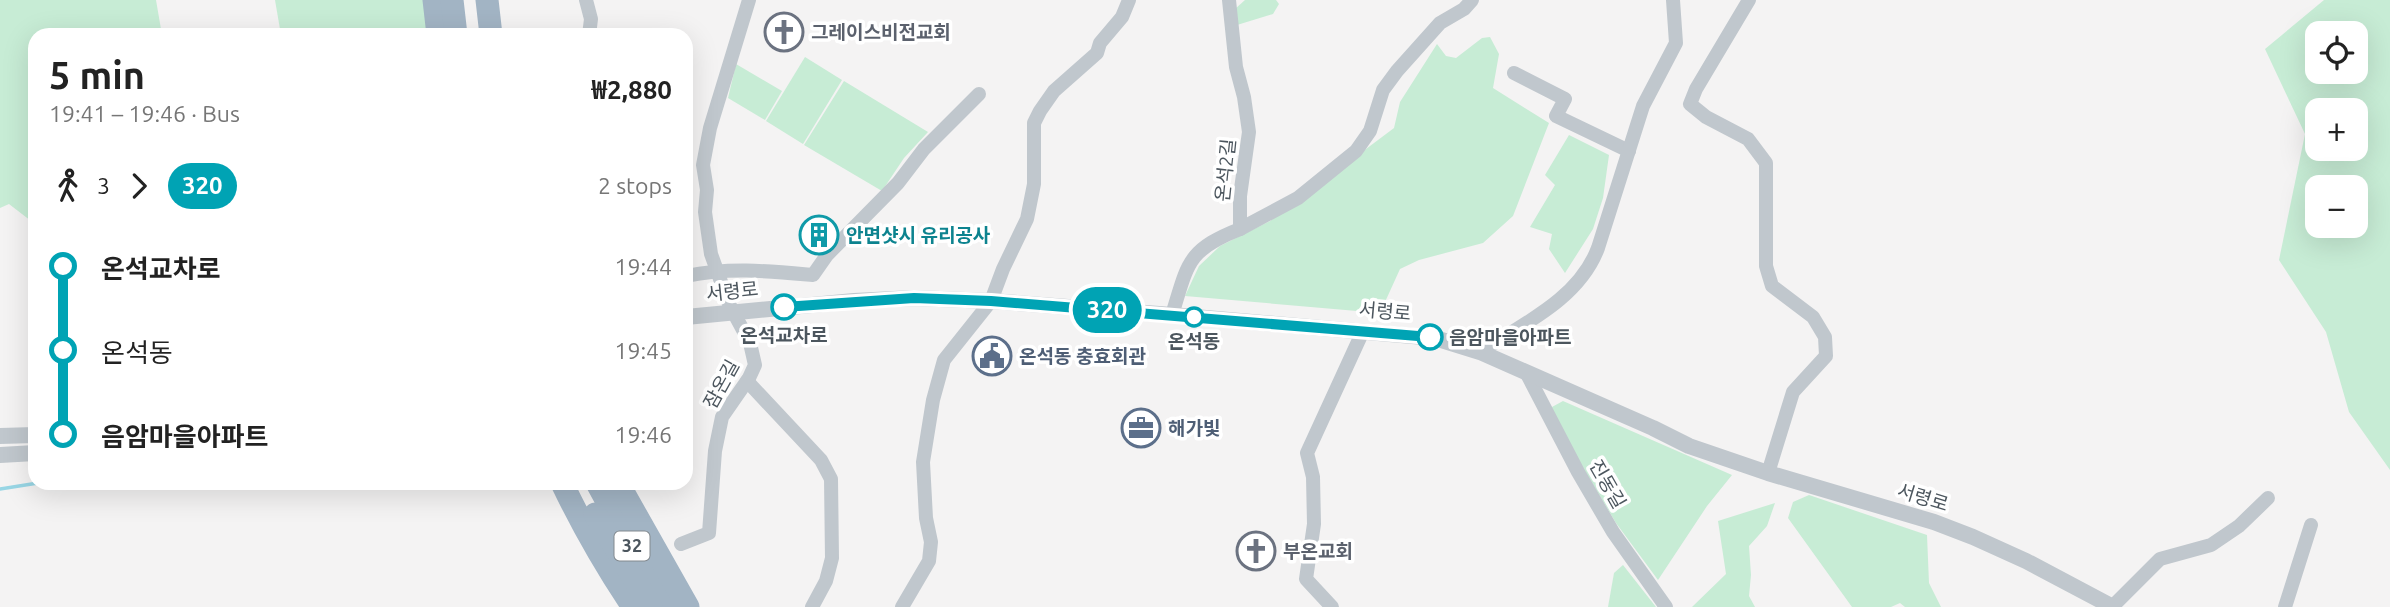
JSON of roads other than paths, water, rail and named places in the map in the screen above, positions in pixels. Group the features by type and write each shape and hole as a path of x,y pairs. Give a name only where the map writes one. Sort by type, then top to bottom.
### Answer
{"highway":[{"path":"434,0 437,28"},
{"path":"452,0 455,28"},
{"path":"468,0 470,28"},
{"path":"487,0 490,28"},
{"path":"565,490 610,573 634,607"},
{"name":"32","path":"583,490 651,607"},
{"name":"32","path":"601,490 629,542 671,607"},
{"path":"622,490 688,607"}],"street":[{"path":"586,0 591,19 590,28"},
{"path":"732,312 716,270 708,235 705,212 707,191 703,165 710,128 749,0"},
{"path":"901,607 929,561 930,542 923,462 933,400 944,360 991,301 1029,211 1035,166 1034,123 1054,91 1097,53 1100,43 1122,17 1129,0"},
{"name":"온석2길","path":"1172,315 1189,266 1197,252 1216,239 1240,229 1240,196 1249,132 1236,67 1228,0"},
{"path":"1240,229 1298,198 1356,151 1370,131 1382,90 1396,71 1440,23 1464,9 1472,0"},
{"path":"1479,352 1562,297 1584,274 1598,248 1643,106 1676,43 1673,0"},
{"path":"1749,0 1696,89 1690,104 1706,117 1748,139 1766,163 1766,266 1772,286 1813,317 1825,337 1826,355 1793,392 1768,472"},
{"path":"1514,73 1565,99 1556,116 1629,150"},
{"path":"693,275 739,269 813,275 834,248 898,183 924,149 979,94"},
{"name":"서령로","path":"693,316 914,298 991,301 1435,338 1479,352 1689,446 1963,533 2026,561 2112,607"},
{"name":"잠온길","path":"681,544 709,533 712,478 722,417 753,372 755,357 732,312"},
{"path":"1332,607 1306,579 1314,524 1312,477 1307,453 1363,331"},
{"name":"진동길","path":"1527,374 1565,449 1613,532 1666,607"},
{"path":"747,381 821,460 831,479 832,558 817,604"},
{"path":"0,436 28,435"},
{"path":"0,455 28,453"},
{"path":"2112,607 2160,559 2211,545 2239,526 2268,498"},
{"path":"2285,607 2311,525"}],"waterway":[{"path":"0,489 28,485"}],"place":[{"name":"그레이스비전교회","path":"784,32"},
{"name":"안면샷시 유리공사","path":"819,235"},
{"name":"온석교차로","path":"784,307"},
{"name":"온석동","path":"1194,317"},
{"name":"음암마을아파트","path":"1430,337"},
{"name":"온석동 충효회관","path":"992,356"},
{"name":"해가빛","path":"1141,428"},
{"name":"부온교회","path":"1256,551"}]}
